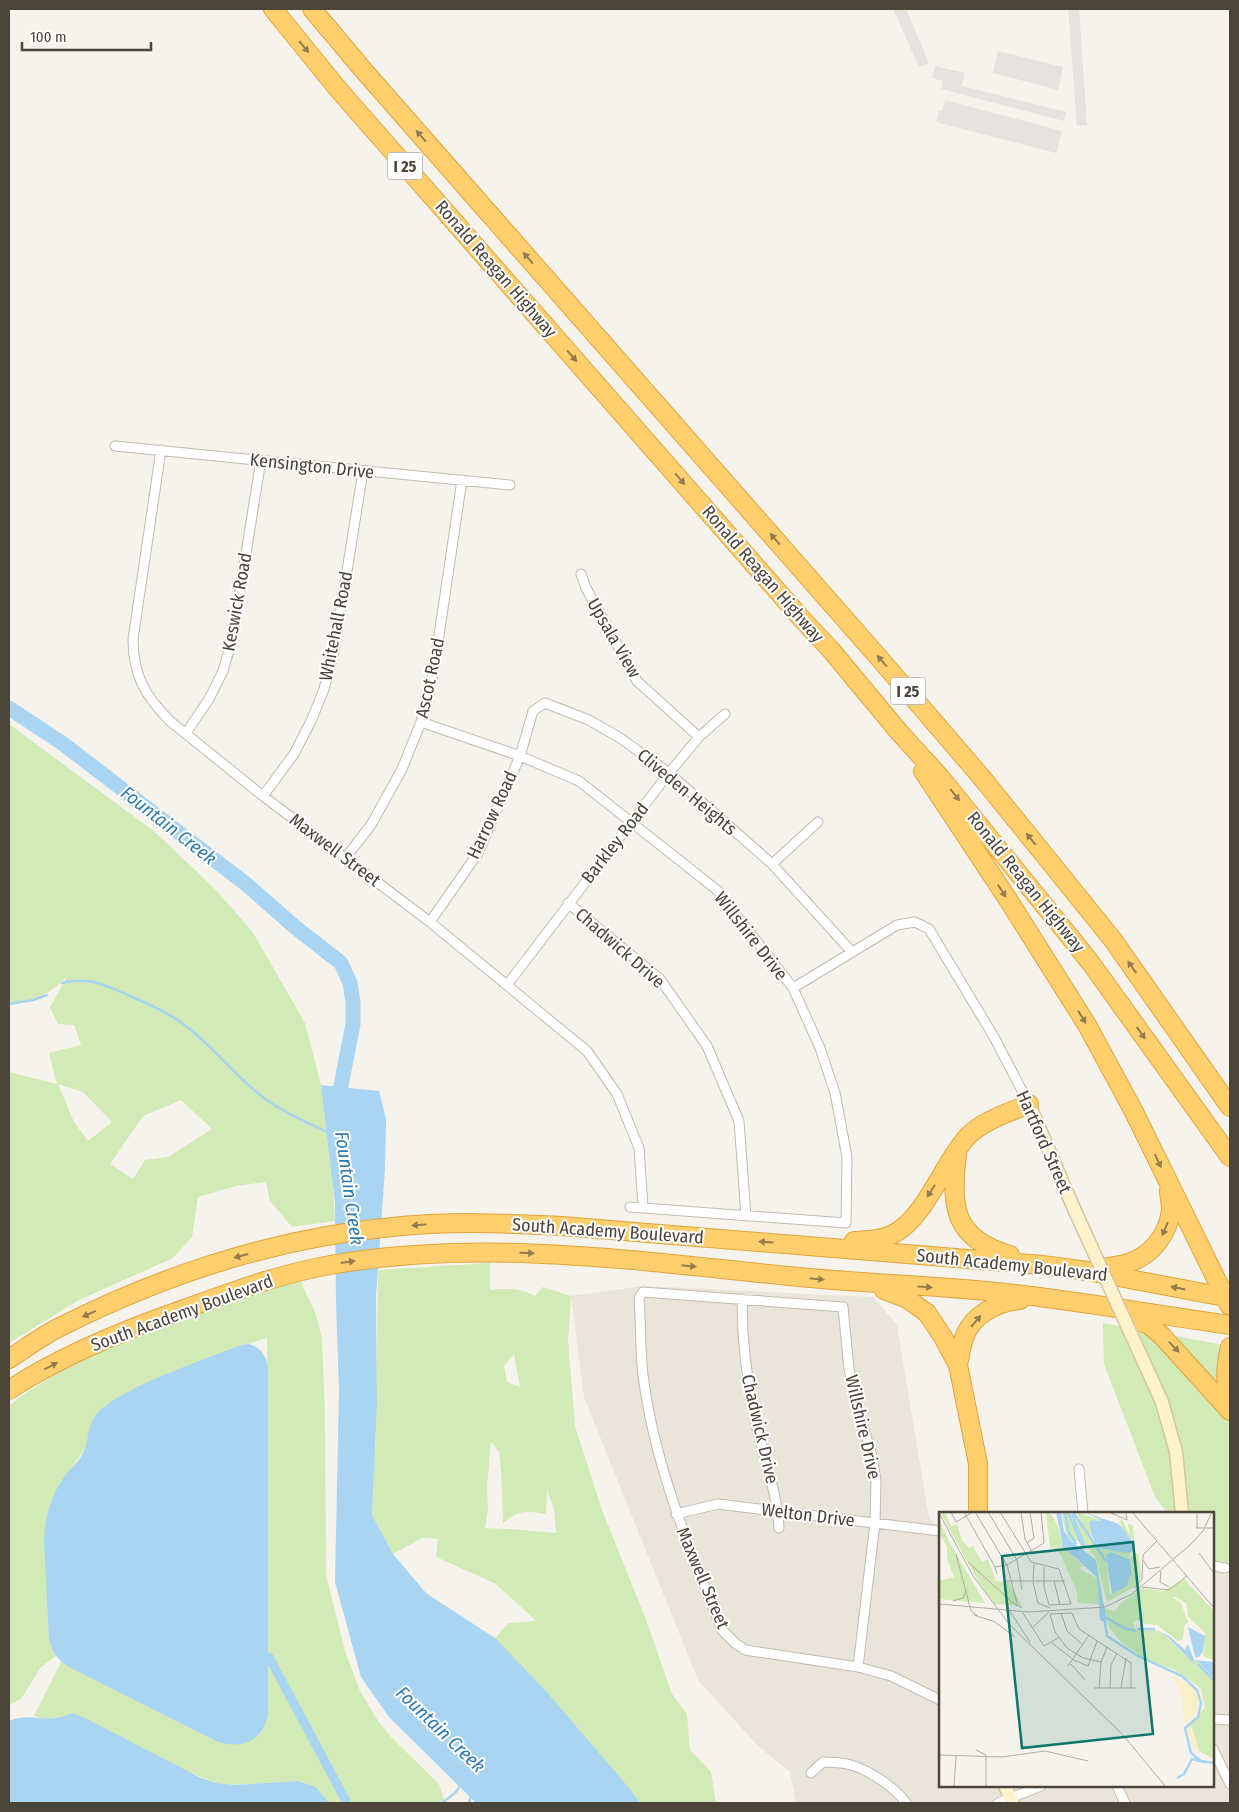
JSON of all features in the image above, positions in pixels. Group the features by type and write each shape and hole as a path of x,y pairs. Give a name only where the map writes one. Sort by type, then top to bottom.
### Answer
{"highway":[{"name":"Ronald Reagan Highway","path":"274,9 338,89 831,650 899,732 940,776 1093,966 1230,1157"},
{"name":"Ronald Reagan Highway","path":"312,9 957,749 1113,940 1230,1107"},
{"path":"899,732 910,752 1087,1025 1134,1110 1168,1182 1229,1301"},
{"path":"1149,992 1184,1029 1230,1087"},
{"path":"799,1245 877,1239 894,1234 907,1225 969,1136 987,1122 1028,1104"},
{"path":"958,1150 954,1200 965,1227 983,1246 1042,1265"},
{"path":"1087,1271 1128,1263 1144,1256 1158,1244 1166,1228 1171,1209 1168,1182"},
{"name":"South Academy Boulevard","path":"9,1359 59,1327 159,1282 216,1263 323,1236 368,1229 432,1224 468,1223 562,1226 1042,1265 1087,1271 1229,1301"},
{"name":"South Academy Boulevard","path":"9,1392 24,1380 78,1353 148,1322 227,1293 333,1264 369,1259 479,1252 559,1254 842,1281 987,1291 1230,1325"},
{"path":"842,1281 879,1288 906,1298 926,1313 943,1337 958,1365 978,1464 978,1512"},
{"path":"958,1365 964,1336 977,1319 987,1310 1011,1301 1067,1301"},
{"path":"1102,1307 1149,1325 1162,1336 1230,1411"},
{"path":"1230,1347 1226,1375 1230,1399"}],"street":[{"name":"Kensington Drive","path":"114,446 510,486"},
{"name":"Maxwell Street","path":"161,450 133,639 136,668 143,688 158,709 263,796 430,922 587,1051 617,1094 639,1148 643,1208"},
{"name":"Keswick Road","path":"186,733 209,699 223,671 232,640 261,460"},
{"name":"Whitehall Road","path":"263,796 294,754 312,719 324,689 334,652 363,471"},
{"name":"Ascot Road","path":"346,857 370,825 402,769 421,722 434,668 462,480"},
{"name":"Upsala View","path":"581,574 586,588 637,681 699,738"},
{"name":"Cliveden Heights","path":"520,756 533,711 544,703 589,720 620,738 669,773 772,864 852,952"},
{"name":"Barkley Road","path":"507,985 669,773 699,738 725,714"},
{"name":"Willshire Drive","path":"421,722 520,756 579,781 717,890 793,988 820,1048 835,1093 846,1157 846,1223 746,1216"},
{"name":"Harrow Road","path":"430,922 478,853 520,756"},
{"path":"772,864 818,822"},
{"name":"Chadwick Drive","path":"568,903 660,979 708,1046 739,1121 746,1216"},
{"name":"Hartford Street","path":"793,988 897,925 915,922 930,929 994,1037 1028,1104 1162,1402 1176,1452 1182,1512"},
{"path":"630,1207 746,1216"},
{"name":"Maxwell Street","path":"742,1299 643,1292 639,1298 643,1374 664,1474 676,1514 722,1630 745,1650 858,1667 891,1676 939,1700"},
{"name":"Willshire Drive","path":"742,1299 844,1307 849,1369 856,1402 872,1456 876,1481 875,1523 858,1667"},
{"name":"Chadwick Drive","path":"742,1299 742,1334 747,1370 756,1425 774,1488 779,1528"},
{"path":"1079,1469 1083,1512"},
{"name":"Welton Drive","path":"676,1514 718,1504 939,1531"},
{"path":"1214,1566 1225,1568"},
{"path":"1214,1719 1230,1720"},
{"path":"1214,1751 1230,1784"},
{"path":"811,1773 823,1762 851,1765 874,1774 903,1798 906,1803"},
{"path":"1005,1787 1012,1801"},
{"path":"998,1803 1012,1801 1039,1787"},
{"path":"1118,1787 1126,1803"}],"shaded area":[{"path":"893,9 906,9 929,63 919,67"},
{"path":"1068,9 1079,9 1087,125 1077,126"},
{"path":"998,51 1063,67 1058,90 993,73"},
{"path":"935,66 965,73 962,86 1066,112 1064,121 941,89 943,81 932,78"},
{"path":"945,100 1062,131 1056,153 936,122 939,110 942,111"},
{"path":"644,1286 873,1297 897,1325 929,1518 939,1526 939,1787 1214,1787 1214,1561 1230,1565 1230,1803 796,1803 790,1772 758,1746 698,1680 584,1397 571,1296"}],"green space":[{"path":"9,724 155,832 216,890 252,931 305,1023 321,1085 330,1133 335,1221 292,1227 270,1201 266,1182 236,1186 198,1197 192,1237 173,1258 77,1301 9,1343 9,1072 57,1084 49,1053 81,1045 74,1025 58,1024 50,1007 68,975 48,992 27,1000 9,1003","holes":["58,1084 83,1092 112,1122 88,1141 74,1122","181,1100 212,1129 168,1157 145,1160 133,1179 110,1164 143,1116"]},
{"path":"490,1263 490,1290 513,1289 525,1291 535,1296 543,1287 571,1296 568,1341 575,1426 602,1510 645,1617 672,1694 687,1714 690,1750 711,1772 716,1803 637,1803 582,1733 495,1638 509,1623 536,1621 496,1584 436,1557 438,1539 422,1538 393,1554 372,1515 376,1431 378,1270","holes":["514,1354 520,1387 507,1382 504,1366","491,1442 499,1452 503,1523 523,1512 546,1514 547,1491 554,1509 556,1533 485,1528 488,1509 487,1486"]},
{"path":"300,1280 315,1312 322,1338 325,1415 326,1575 345,1651 360,1691 378,1721 392,1738 439,1784 445,1803 329,1803 298,1781 235,1785 216,1783 59,1718 43,1719 34,1716 61,1662 218,1742 268,1473 267,1338 241,1345 92,1422 85,1449 59,1485 47,1515 46,1558 52,1650 56,1656 41,1667 21,1699 9,1705 9,1406 73,1363 153,1324 233,1296"},
{"path":"1103,1323 1230,1346 1230,1565 1214,1561 1214,1512 1166,1512 1155,1497 1104,1364"}],"water":[{"path":"321,1085 379,1091 386,1119 385,1169 376,1297 377,1404 372,1515 393,1554 426,1593 495,1638 545,1690 640,1803 476,1803 389,1717 361,1677 335,1582 339,1390 335,1203"},
{"path":"248,1344 253,1345 263,1353 268,1370 268,1714 262,1731 257,1737 243,1743 227,1744 218,1742 69,1667 58,1658 51,1647 49,1637 44,1540 46,1522 53,1496 62,1480 82,1455 92,1420 105,1406 141,1386 185,1366"},
{"path":"70,1714 85,1718 199,1777 216,1783 235,1785 298,1781 316,1787 329,1803 9,1803 9,1721 25,1717 54,1718"}],"waterway":[{"name":"Fountain Creek","path":"9,708 62,743 246,884 295,927 341,963 350,983 353,1002 353,1024 338,1101 339,1106"},
{"path":"62,983 88,981 103,985 169,1015 184,1024 264,1098 303,1121 328,1132"},
{"path":"9,1004 33,1000 47,995"},
{"path":"269,1657 347,1803"},
{"path":"442,1803 455,1793 460,1786"},
{"path":"469,1803 471,1795"}]}
